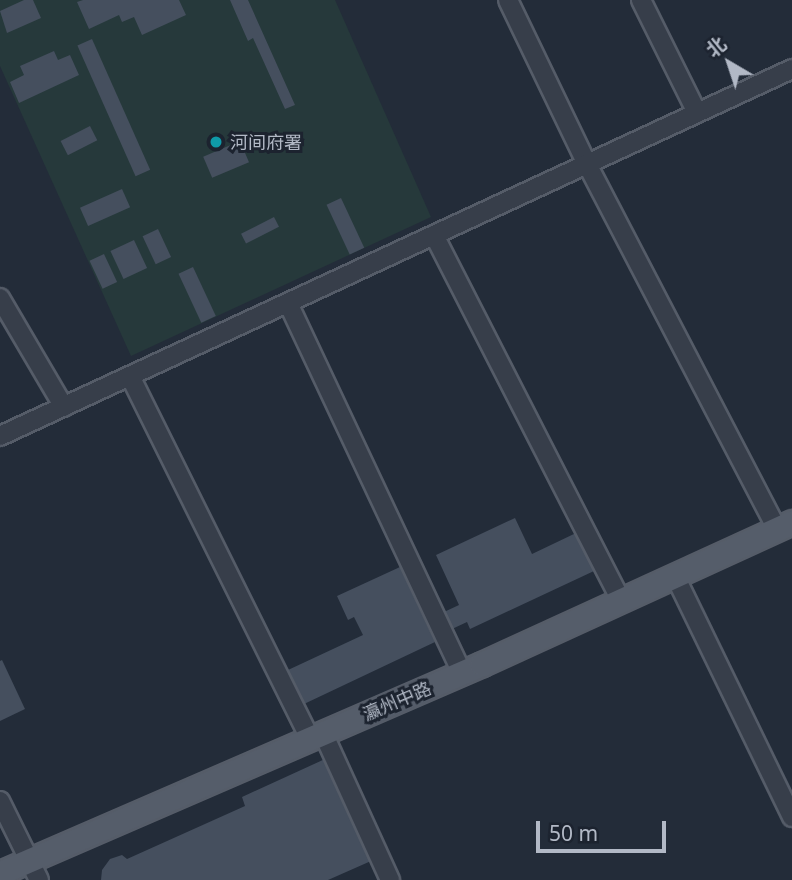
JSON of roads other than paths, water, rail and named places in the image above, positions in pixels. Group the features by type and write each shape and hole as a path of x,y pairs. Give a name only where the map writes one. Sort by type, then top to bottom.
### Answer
{"main road":[{"name":"瀛州中路","path":"0,873 34,870 317,736 785,526"}],"street":[{"path":"508,0 587,164 785,526"},
{"path":"641,0 697,113"},
{"path":"0,436 792,69"},
{"path":"434,235 621,600"},
{"path":"0,298 64,407"},
{"path":"288,303 462,673"},
{"path":"130,376 390,880"},
{"path":"675,576 792,817"},
{"path":"0,801 34,870"}],"place":[{"name":"河间府署","path":"216,142"}]}
